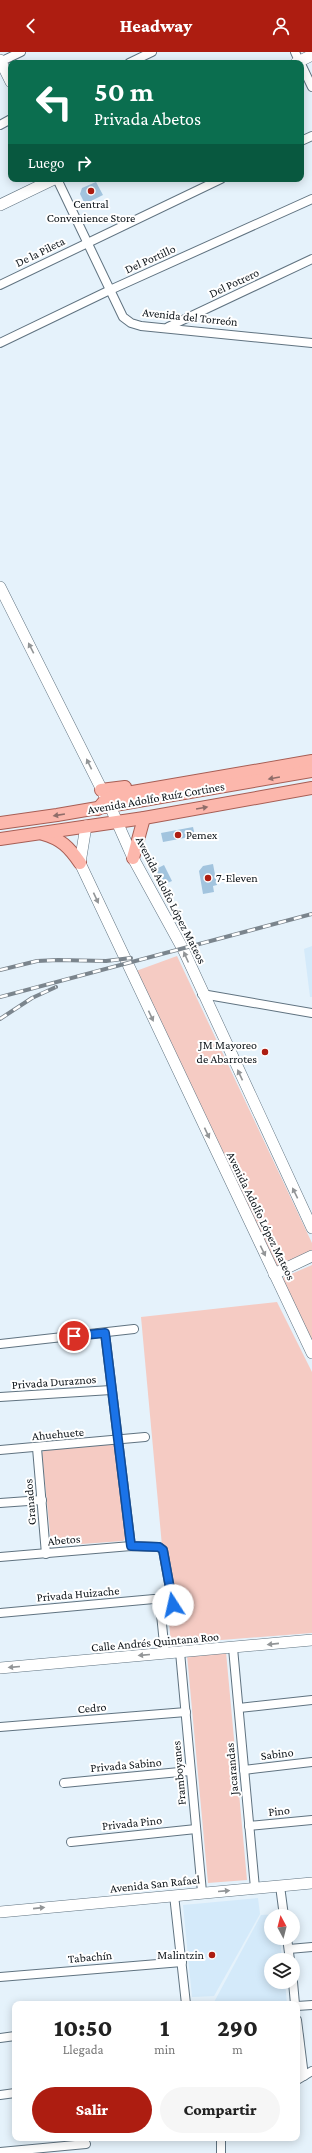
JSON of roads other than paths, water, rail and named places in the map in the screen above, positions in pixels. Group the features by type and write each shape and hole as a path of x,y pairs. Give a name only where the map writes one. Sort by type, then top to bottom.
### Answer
{"main road":[{"path":"300,60 312,55"},
{"path":"0,61 8,76"},
{"path":"0,205 50,182"},
{"name":"Avenida Adolfo López Mateos","path":"0,587 118,822 133,858 184,951 202,994 312,1228"},
{"name":"Avenida Adolfo Ruíz Cortines","path":"0,823 98,808 106,798 121,794 312,761"},
{"name":"Avenida Adolfo Ruíz Cortines","path":"106,798 312,771"},
{"name":"Avenida Adolfo Ruíz Cortines","path":"0,839 144,818 312,788"},
{"path":"80,863 86,826 98,808"},
{"path":"133,858 144,818"},
{"path":"40,833 64,842 80,863"},
{"name":"Avenida Adolfo López Mateos","path":"80,863 312,1352"},
{"path":"274,1274 312,1256"},
{"name":"Calle Andrés Quintana Roo","path":"0,1668 312,1640"},
{"name":"Avenida San Rafael","path":"0,1912 202,1892 312,1884"}],"street":[{"path":"0,61 21,52"},
{"path":"135,60 152,52"},
{"path":"304,72 312,87"},
{"name":"Avenida del Torreón","path":"58,182 123,316 131,323 312,343"},
{"name":"De la Pileta","path":"0,285 214,182"},
{"name":"Del Portillo","path":"0,343 110,290 312,199"},
{"name":"Del Potrero","path":"167,328 312,259"},
{"path":"202,994 312,1012"},
{"path":"0,1344 134,1329"},
{"path":"105,1333 131,1546"},
{"name":"Privada Duraznos","path":"0,1398 111,1390"},
{"name":"Ahuehuete","path":"0,1450 37,1448 145,1437"},
{"name":"Granados","path":"37,1448 46,1554"},
{"path":"0,1503 42,1500"},
{"name":"Abetos","path":"0,1557 131,1546 159,1547 163,1550 173,1605 169,1612 160,1614"},
{"name":"Privada Huizache","path":"0,1613 146,1600 158,1601 160,1614"},
{"path":"160,1614 165,1654"},
{"name":"Jacarandas","path":"233,1648 255,1888"},
{"name":"Framboyanes","path":"180,1652 202,1892"},
{"path":"239,1708 312,1700"},
{"name":"Cedro","path":"0,1727 186,1712"},
{"name":"Sabino","path":"244,1770 312,1762"},
{"name":"Privada Sabino","path":"64,1783 190,1771"},
{"name":"Pino","path":"249,1826 312,1820"},
{"name":"Privada Pino","path":"71,1842 196,1829"},
{"path":"280,1886 283,1909"},
{"path":"174,1895 186,2001"},
{"path":"288,1945 289,1953"},
{"path":"289,1949 312,1947"},
{"name":"Tabachín","path":"0,1977 182,1962"},
{"path":"294,1989 295,2001"},
{"path":"300,2006 312,2005"},
{"path":"0,2038 12,2036"},
{"path":"300,2078 312,2071"},
{"path":"0,2095 12,2093"},
{"path":"221,2141 221,2153"},
{"path":"0,2152 86,2144"}],"railway":[{"path":"0,997 312,914"},
{"path":"0,970 37,961 106,961 131,958"},
{"path":"0,1019 32,998 56,987"}],"place":[{"name":"Central Convenience Store","path":"91,191"},
{"name":"Pemex","path":"178,835"},
{"name":"7-Eleven","path":"208,878"},
{"name":"JM Mayoreo de Abarrotes","path":"265,1052"},
{"name":"Malintzin","path":"212,1955"}]}
